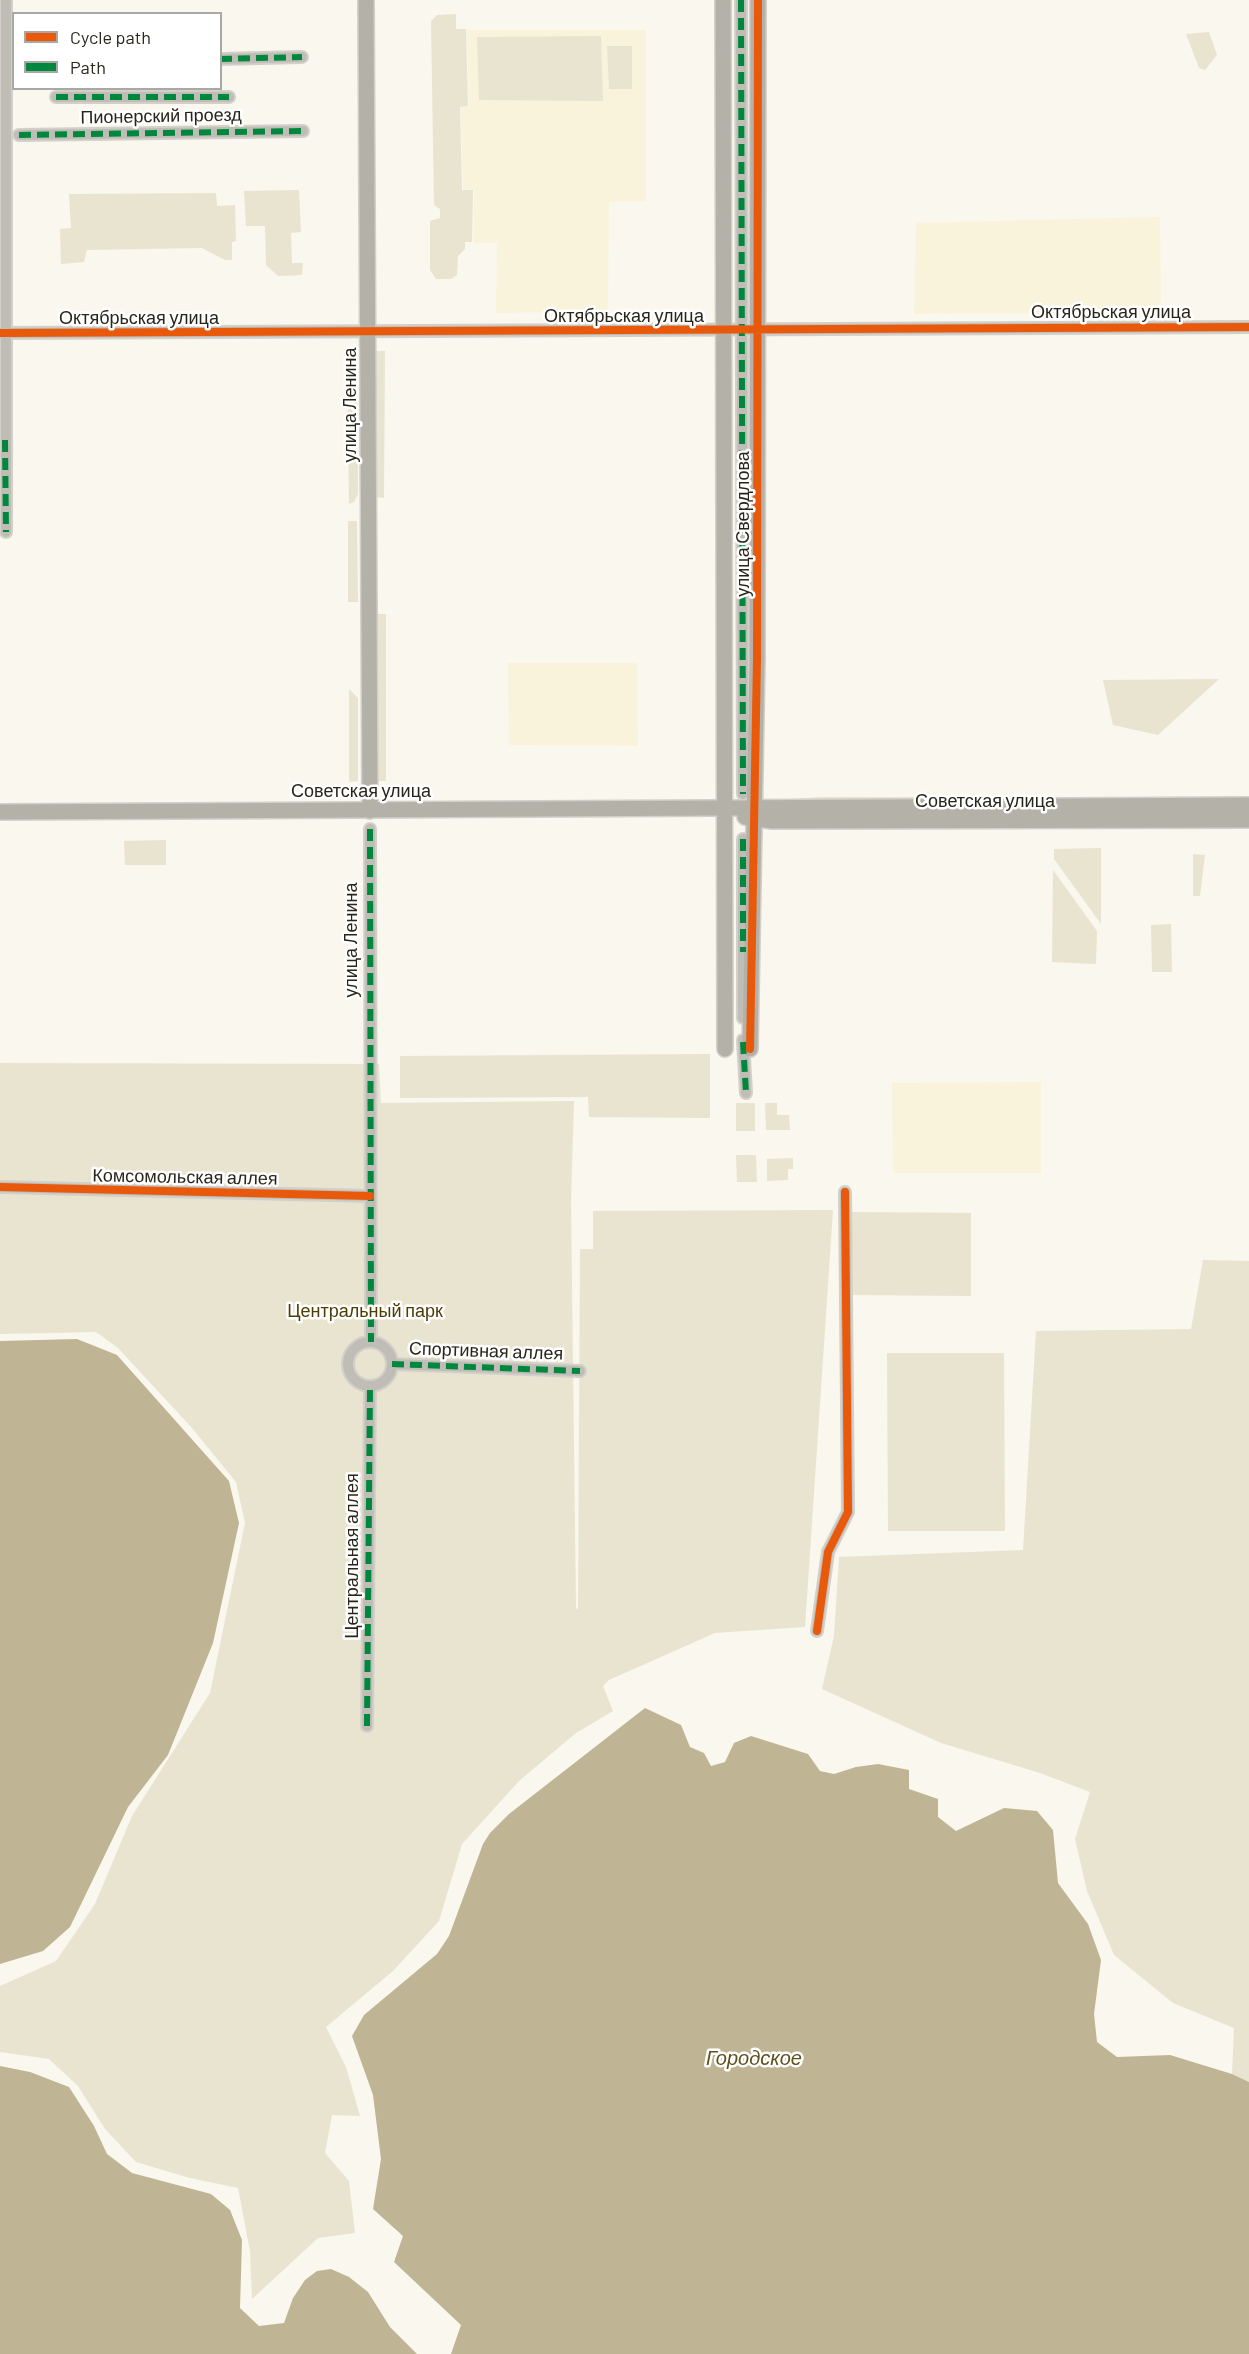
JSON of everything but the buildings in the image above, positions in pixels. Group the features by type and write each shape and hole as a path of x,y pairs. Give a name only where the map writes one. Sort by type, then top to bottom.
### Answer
{"main road":[{"name":"улица Ленина","path":"366,0 370,811"},
{"name":"улица Свердлова","path":"723,0 725,1049"},
{"name":"улица Свердлова","path":"750,1049 758,329 758,0"},
{"name":"Советская улица","path":"754,814 1249,805"},
{"name":"Советская улица","path":"0,812 723,808 754,814 1249,820"}],"street":[{"path":"6,0 2,333 6,532"},
{"path":"741,0 743,794"},
{"path":"222,59 302,57"},
{"name":"Пионерский проезд","path":"56,97 229,97"},
{"name":"Пионерский проезд","path":"19,135 303,131"},
{"name":"Октябрьская улица","path":"2,333 1249,327"},
{"name":"улица Ленина","path":"370,830 370,1196"},
{"path":"742,838 743,1049 746,1093"},
{"name":"Комсомольская аллея","path":"0,1187 370,1196"},
{"path":"817,1631 828,1552 848,1512 845,1192"},
{"path":"370,1196 371,1342"},
{"path":"361,1342 371,1342 379,1343 392,1356 391,1373 379,1386 361,1386 348,1373 348,1355 361,1342"},
{"name":"Спортивная аллея","path":"392,1364 580,1371"},
{"name":"Центральная аллея","path":"367,1726 370,1386"}],"shaded area":[{"path":"467,30 646,30 646,201 609,202 608,311 496,313 497,243 474,243 474,190 463,189 461,107 469,107"},
{"path":"1160,217 1161,303 1150,313 914,314 916,223"},
{"path":"508,663 637,663 638,746 509,745"},
{"path":"1041,1082 1041,1173 893,1173 892,1083"}],"green space":[{"path":"456,14 456,29 466,29 468,106 460,107 462,190 473,190 472,242 465,242 465,249 458,256 457,275 451,279 436,279 430,270 430,221 440,218 440,209 434,205 431,21 437,15"},
{"path":"1209,32 1217,55 1205,70 1199,68 1186,34"},
{"path":"601,36 603,101 479,100 477,37"},
{"path":"607,46 632,46 632,89 609,89"},
{"path":"299,190 301,232 291,233 292,263 303,263 302,275 278,276 266,265 265,226 246,226 244,191"},
{"path":"216,193 217,206 235,205 236,241 232,242 232,260 225,260 202,248 87,250 84,262 61,264 60,229 71,228 69,194"},
{"path":"374,351 385,351 384,498 373,497"},
{"path":"347,352 357,352 358,494 354,502 349,504"},
{"path":"348,521 357,521 358,602 348,602"},
{"path":"373,614 386,614 386,781 373,781"},
{"path":"1219,679 1158,735 1113,725 1103,680"},
{"path":"349,689 358,698 358,781 349,782"},
{"path":"820,797 971,797 970,802 780,800"},
{"path":"166,840 166,865 125,865 124,841"},
{"path":"1101,848 1101,924 1054,859 1054,849"},
{"path":"1193,854 1205,855 1200,896 1193,896"},
{"path":"1053,870 1097,931 1096,964 1052,962"},
{"path":"1171,924 1172,972 1152,972 1151,925"},
{"path":"710,1054 710,1118 589,1117 588,1097 400,1098 400,1056"},
{"name":"Центральный парк","path":"0,1063 379,1064 381,1103 574,1101 571,1201 576,1609 578,1608 580,1249 593,1249 593,1211 833,1210 805,1627 715,1633 609,1680 603,1686 613,1711 576,1733 519,1781 462,1844 439,1921 393,1971 326,2027 346,2067 360,2116 332,2115 325,2153 349,2181 355,2233 318,2238 252,2299 250,2251 238,2188 190,2178 136,2162 105,2129 78,2086 49,2059 0,2052 0,1986 56,1961 95,1904 132,1816 210,1693 245,1523 236,1482 192,1428 118,1348 96,1332 0,1334"},
{"path":"736,1103 755,1103 755,1131 736,1131"},
{"path":"765,1103 777,1103 777,1115 789,1115 790,1130 766,1130"},
{"path":"736,1155 756,1155 757,1182 737,1182"},
{"path":"793,1158 793,1169 788,1169 788,1180 767,1181 767,1159"},
{"path":"851,1212 971,1213 971,1296 851,1295"},
{"path":"1203,1260 1249,1261 1249,2082 1232,2074 1234,2028 1173,2003 1114,1955 1087,1891 1075,1839 1090,1792 1040,1773 941,1743 822,1689 834,1636 839,1557 1023,1550 1036,1331 1191,1329"},
{"path":"887,1353 1004,1353 1005,1531 888,1531"}],"water":[{"path":"77,1339 117,1355 229,1481 239,1523 213,1643 168,1755 128,1807 70,1927 43,1951 0,1964 0,1341"},
{"name":"Городское","path":"645,1708 681,1725 690,1747 704,1753 711,1766 725,1762 734,1743 751,1736 808,1754 820,1771 834,1774 856,1767 878,1764 909,1770 909,1789 938,1799 938,1817 956,1831 1004,1808 1037,1811 1053,1830 1058,1883 1088,1924 1101,1960 1094,2014 1097,2042 1117,2057 1170,2055 1232,2074 1249,2082 1249,2354 451,2354 461,2325 394,2262 403,2236 373,2209 381,2159 373,2095 352,2036 364,2015 437,1954 449,1936 483,1844 490,1833 509,1814"},
{"path":"0,2066 30,2072 69,2087 94,2126 107,2154 132,2173 211,2194 230,2210 242,2240 240,2308 259,2326 284,2323 293,2298 305,2280 317,2271 331,2269 349,2277 368,2292 390,2327 417,2354 0,2354"}],"marked path":[{"path":"741,0 743,794"},
{"path":"222,59 302,57"},
{"path":"56,97 229,97"},
{"path":"19,135 303,131"},
{"path":"5,440 6,532"},
{"path":"370,829 371,1342"},
{"path":"743,839 743,952"},
{"path":"743,1042 746,1093"},
{"path":"392,1364 580,1371"},
{"path":"367,1726 370,1386"}],"cycle path":[{"path":"750,1049 757,659 758,0"},
{"path":"0,333 1249,327"},
{"path":"0,1187 370,1196"},
{"path":"817,1631 828,1552 848,1512 845,1192"}]}
